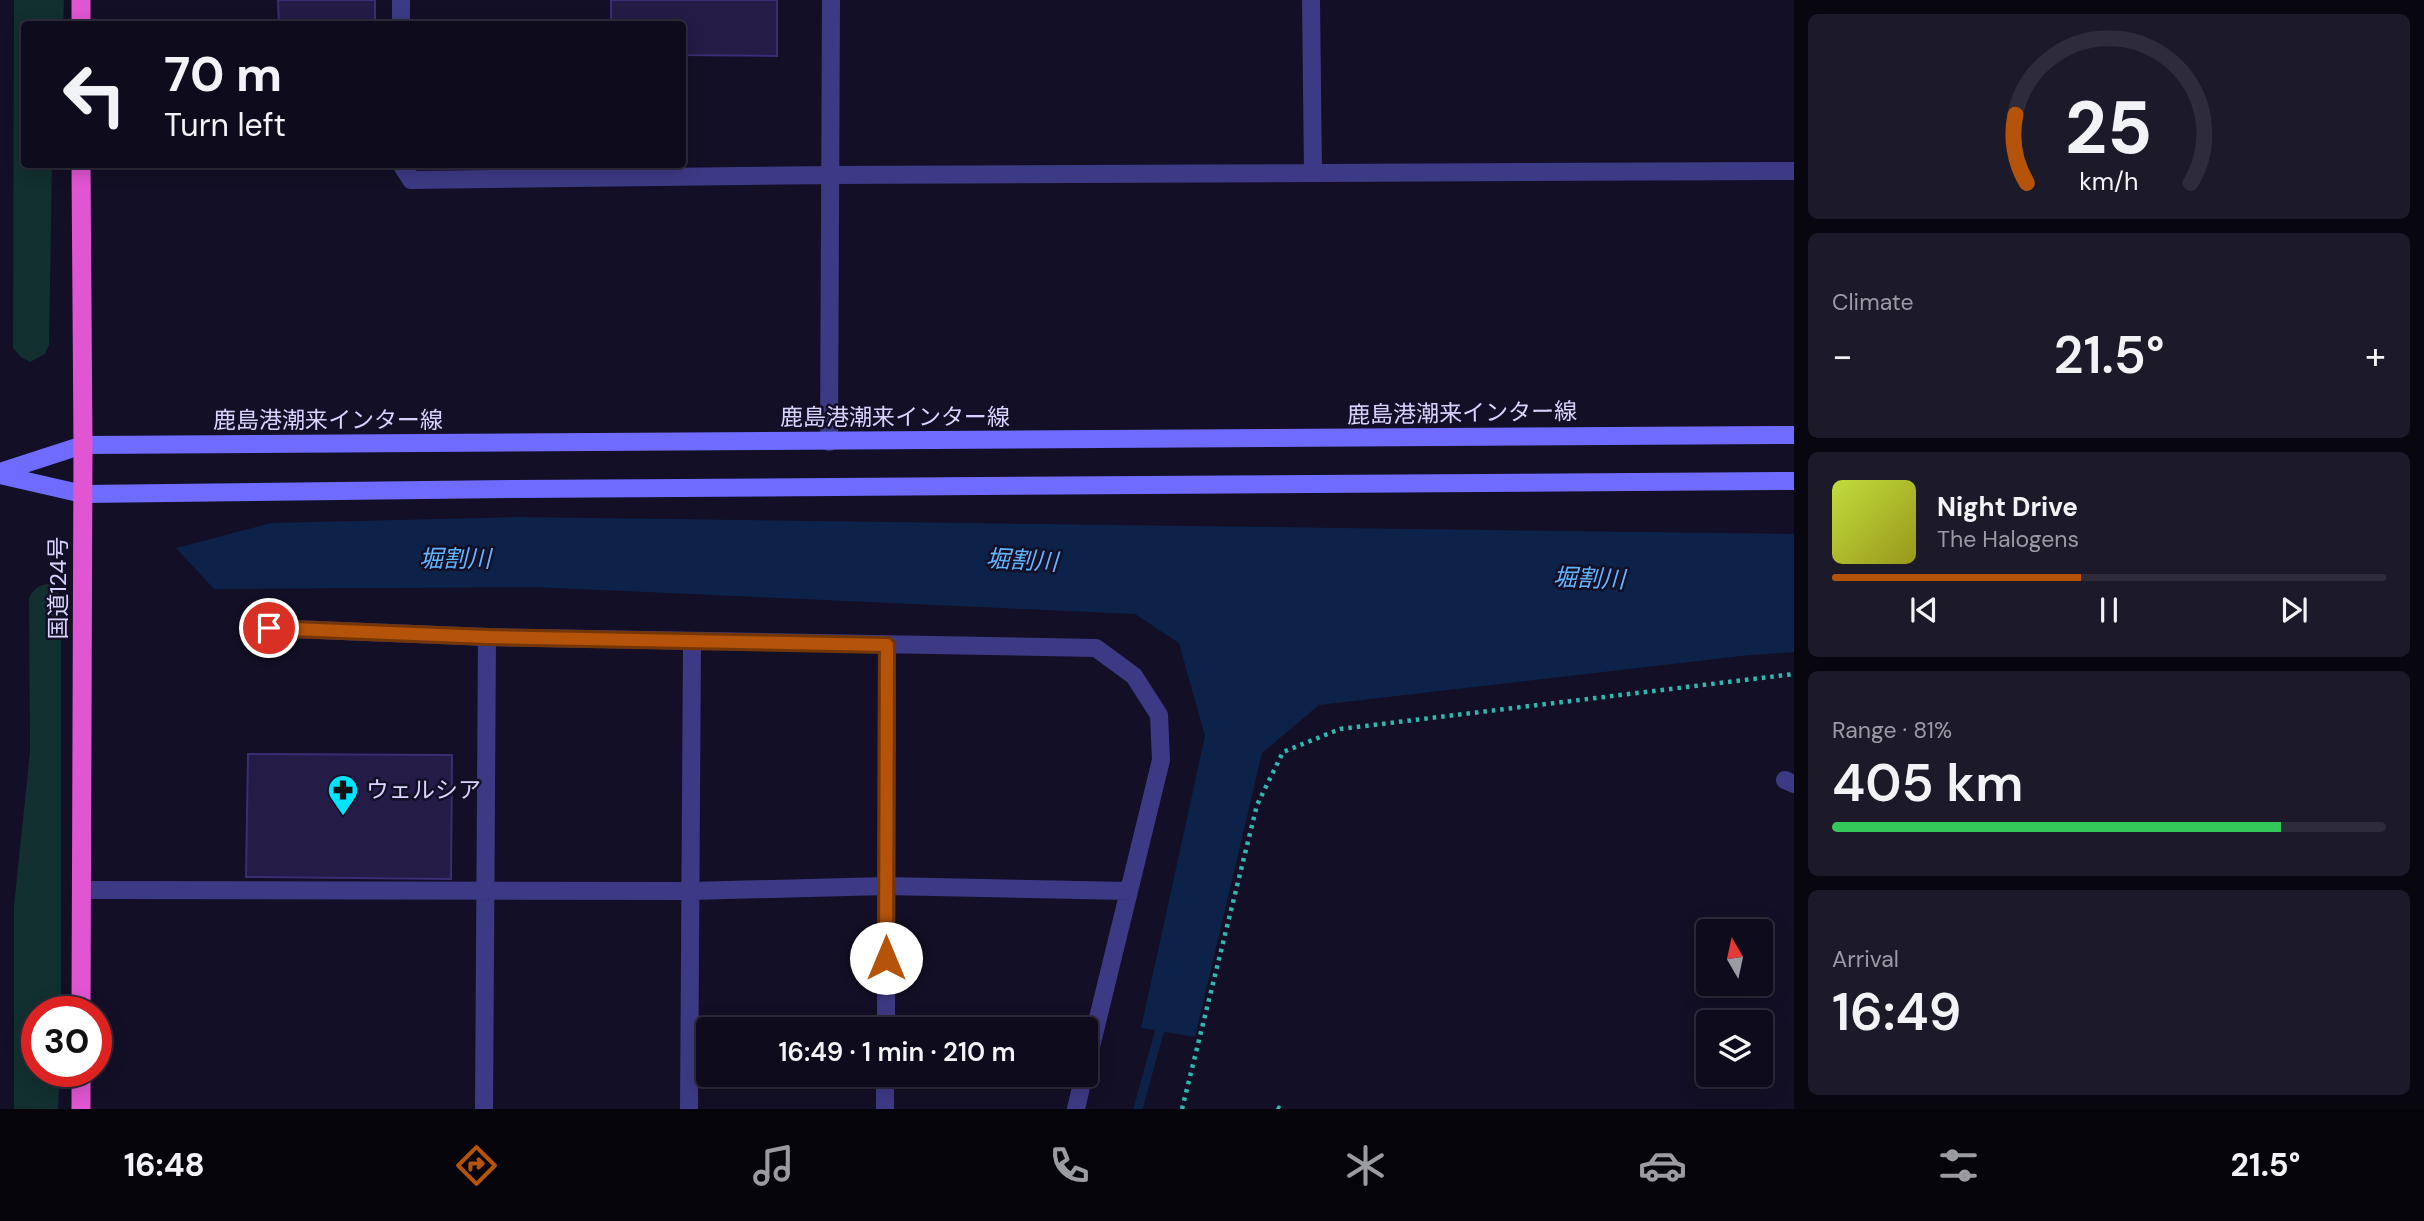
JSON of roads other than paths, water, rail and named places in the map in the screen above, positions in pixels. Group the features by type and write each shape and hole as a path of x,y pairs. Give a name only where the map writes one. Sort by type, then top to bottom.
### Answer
{"highway":[{"path":"81,0 81,21"},
{"name":"国道124号","path":"81,168 81,996"},
{"path":"81,1087 81,1109"}],"main road":[{"name":"鹿島港潮来インター線","path":"0,474 83,445 1794,435"},
{"name":"鹿島港潮来インター線","path":"0,474 83,494 1794,481"}],"street":[{"path":"401,0 401,21"},
{"path":"829,442 831,0"},
{"path":"1311,0 1313,173"},
{"path":"404,168 411,180 1794,170"},
{"path":"269,628 692,642 1096,648 1134,676 1159,715 1161,760 1098,1018"},
{"path":"484,1109 487,637"},
{"path":"689,1109 692,642"},
{"path":"886,1017 887,645"},
{"path":"81,890 690,891 886,886 1129,891"},
{"path":"885,1087 885,1109"},
{"path":"1076,1109 1081,1087"}],"water":[{"name":"堀割川","path":"518,517 1794,534 1794,652 1319,705 1262,753 1195,1037 1141,1028 1205,736 1179,643 1135,614 533,587 214,589 176,548 271,523"}],"waterway":[{"path":"1138,1109 1162,1022"}],"place":[{"name":"ウェルシア","path":"343,817"}]}
